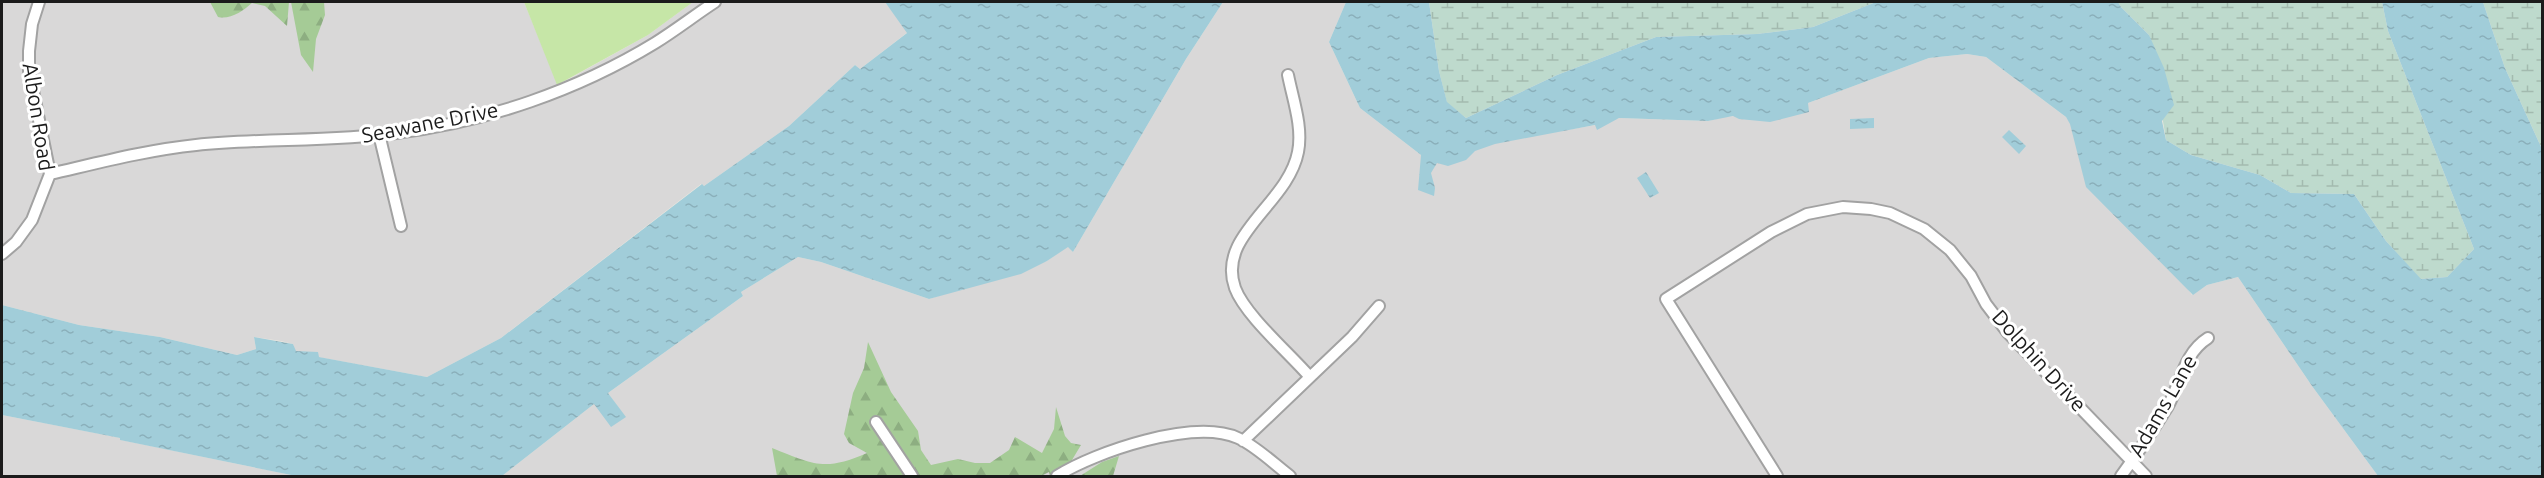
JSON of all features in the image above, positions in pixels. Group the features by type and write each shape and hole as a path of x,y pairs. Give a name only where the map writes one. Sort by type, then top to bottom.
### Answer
{"street":[{"name":"Albon Road","path":"2,254 16,242 32,220 50,174 29,71 32,24 39,2"},
{"name":"Seawane Drive","path":"50,174 125,157 194,145 380,134 440,125 495,112 587,79 655,43 715,2"},
{"path":"1288,75 1299,126 1300,142 1295,165 1277,196 1239,241 1233,258 1232,274 1235,289 1246,307 1309,375"},
{"path":"380,134 401,226"},
{"name":"Dolphin Drive","path":"1777,477 1665,299 1772,232 1807,214 1843,207 1890,213 1924,229 1950,250 1971,276 1986,304 2008,333 2146,477"},
{"path":"1243,441 1309,375 1352,337 1379,306"},
{"name":"Adams Lane","path":"2121,477 2170,402 2190,356 2197,346 2208,338"},
{"path":"876,422 912,477"},
{"path":"1057,477 1095,458 1156,438 1204,433 1225,435 1243,441 1290,477"}],"shaded area":[{"path":"2,2 524,2 558,85 648,35 693,2 885,2 908,32 860,69 855,65 789,126 704,186 701,184 501,338 427,377 318,357 295,351 293,344 281,341 254,337 256,349 237,355 160,337 79,325 2,305"},
{"path":"1223,2 1346,2 1329,42 1360,108 1421,155 1596,125 1619,118 1708,121 1724,117 1776,112 1808,103 1929,58 1967,54 1986,57 2066,117 2192,295 2207,285 2238,277 2312,386 2378,476 502,476 594,404 625,417 608,393 743,296 741,292 798,257 821,262 929,299 1047,261 1068,246 1073,252 1186,59"},
{"path":"2,415 121,438 121,440 296,476 2,476"}],"green space":[{"path":"210,2 289,2 287,26 265,6 252,3 236,14 223,18 218,17"},
{"path":"291,2 324,2 325,15 316,39 313,72 301,55"},
{"path":"524,2 693,2 648,35 557,85"},
{"path":"1429,2 1876,2 1813,27 1757,34 1656,37 1557,75 1466,118 1447,103 1439,71"},
{"path":"2118,2 2382,2 2388,31 2474,249 2447,277 2420,279 2386,241 2354,194 2291,193 2260,175 2191,155 2166,140 2149,35"},
{"path":"2483,2 2542,2 2542,149 2505,68"},
{"path":"868,342 891,392 918,431 921,450 931,465 958,459 975,463 990,463 1009,450 1015,437 1042,453 1054,429 1056,407 1065,436 1071,443 1081,445 1072,460 1071,476 1050,476 1049,472 1041,476 777,476 772,448 819,464 840,462 867,453 849,443 844,434 853,393 864,368"},
{"path":"1119,456 1113,476 1080,476 1102,462"}],"water":[{"path":"885,2 1223,2 1186,59 1073,252 1068,247 1021,274 929,299 821,262 798,257 741,292 743,296 608,393 626,417 611,427 594,404 502,476 296,476 2,415 2,305 79,325 160,337 237,355 256,349 254,337 293,344 296,351 318,352 319,357 427,377 501,338 702,184 704,186 789,126 855,65 860,69 907,33"},
{"path":"1346,2 1429,2 1439,71 1447,102 1466,118 1557,75 1656,37 1757,34 1813,27 1876,2 2118,2 2149,35 2164,68 2174,105 2162,121 2166,140 2191,155 2260,175 2291,193 2354,194 2386,241 2421,279 2447,277 2474,249 2388,31 2382,2 2483,2 2505,68 2542,149 2542,476 2378,476 2312,386 2238,277 2207,285 2193,295 2086,187 2070,124 2066,117 1986,57 1967,54 1929,58 1808,103 1809,112 1770,122 1739,119 1733,116 1708,121 1619,118 1597,130 1595,125 1495,144 1475,151 1466,160 1448,166 1437,163 1431,173 1435,188 1434,196 1418,190 1421,155 1360,108 1329,42"},
{"path":"1874,118 1874,128 1850,129 1850,119"},
{"path":"2009,130 2026,146 2019,154 2002,137"},
{"path":"1646,172 1659,193 1650,198 1637,178"}]}
